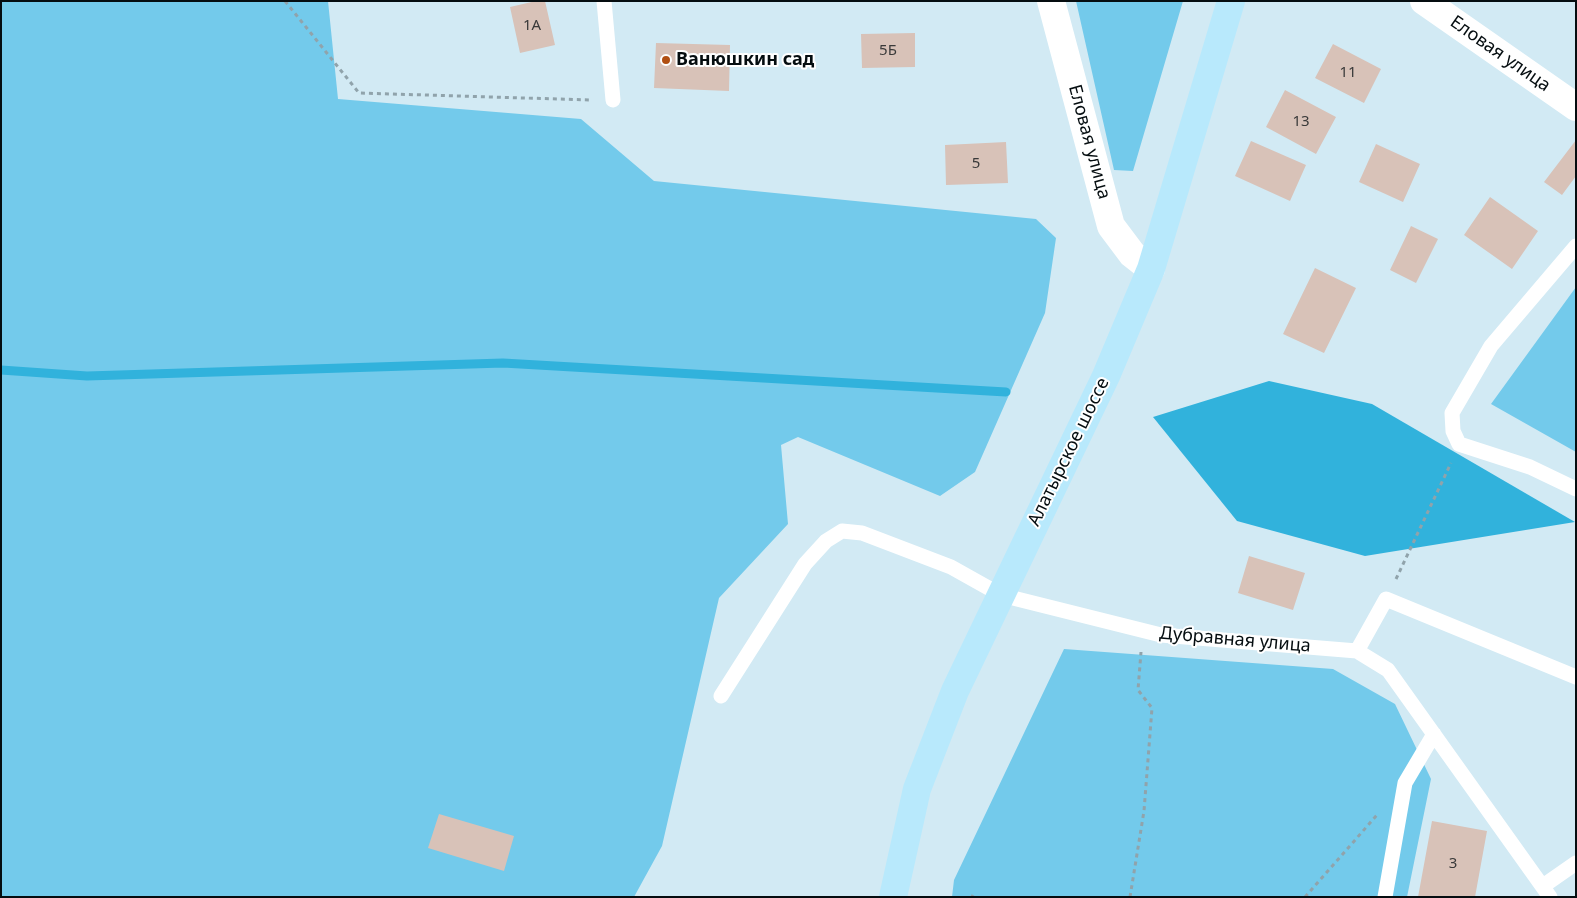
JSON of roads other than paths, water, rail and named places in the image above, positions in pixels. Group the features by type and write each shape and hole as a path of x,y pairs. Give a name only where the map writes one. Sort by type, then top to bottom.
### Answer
{"main road":[{"name":"Алатырское шоссе","path":"893,897 917,790 954,691 1106,376 1152,268 1231,1"}],"street":[{"name":"Еловая улица","path":"1051,1 1112,226 1132,254 1152,268"},
{"name":"Еловая улица","path":"1424,1 1576,107"}],"lane":[{"path":"604,1 613,100"},
{"path":"1576,246 1491,346 1452,412 1453,431 1459,444 1530,467 1576,489"},
{"name":"Дубравная улица","path":"721,696 805,564 826,542 842,531 862,533 951,566 1001,595 1142,631 1161,635 1357,651 1388,670 1547,892"},
{"path":"1357,651 1386,599 1576,677"},
{"path":"1385,897 1405,783 1434,734"},
{"path":"1547,892 1576,863"}],"waterway":[{"path":"1,370 87,376 503,363 1006,392"}],"place":[{"name":"Ванюшкин сад","path":"666,60"}]}
